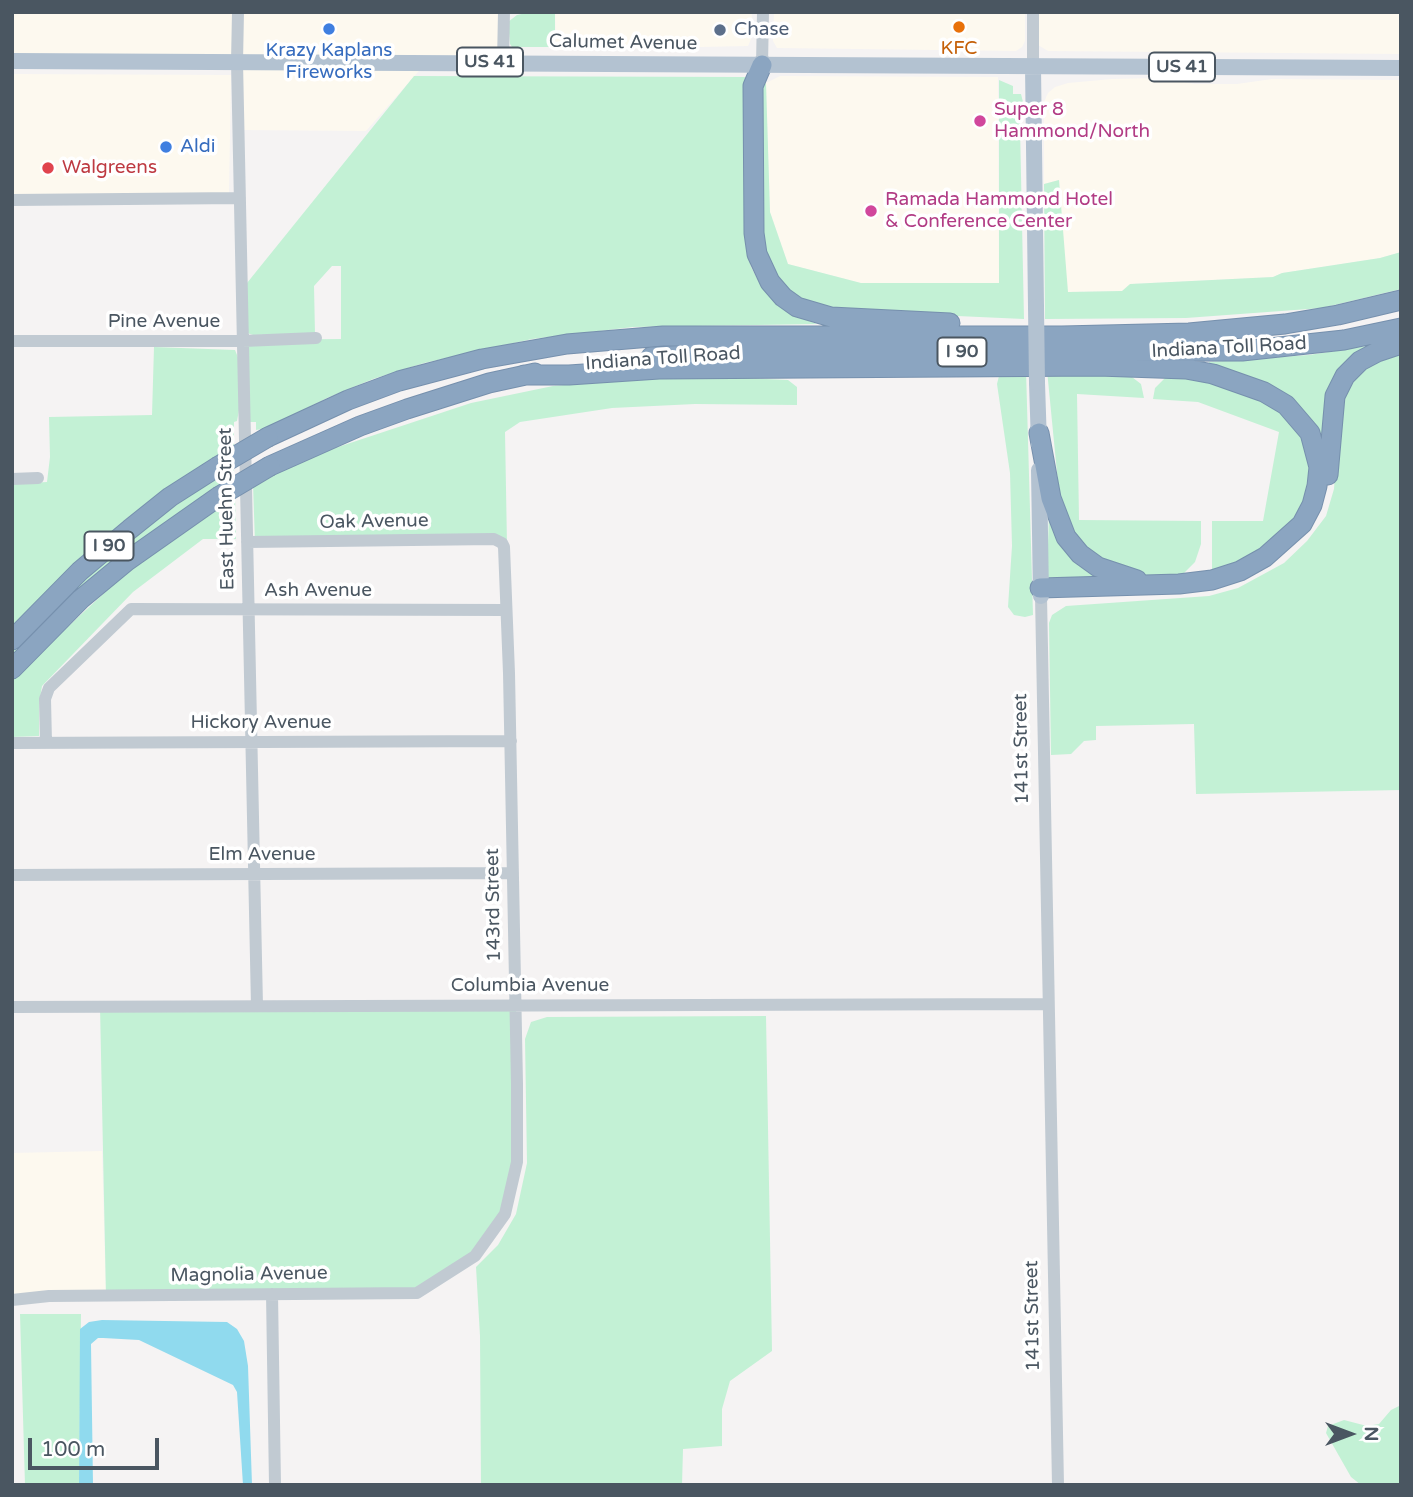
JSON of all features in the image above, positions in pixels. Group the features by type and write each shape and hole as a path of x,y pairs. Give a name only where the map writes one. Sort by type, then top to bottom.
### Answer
{"highway":[{"path":"762,65 753,86 754,233 762,269 783,297 797,307 831,317 1013,327 1062,336"},
{"name":"Indiana Toll Road","path":"12,640 80,571 130,528 170,497 217,467 268,437 348,400 398,381 482,359 566,344 663,336 1062,336 1239,330 1338,315 1401,299"},
{"name":"Indiana Toll Road","path":"12,669 81,599 118,568 175,524 270,466 360,426 407,409 524,375 617,360 754,352 1242,351 1344,340 1401,328"},
{"path":"1041,592 1189,593 1217,589 1249,578 1272,566 1297,544 1314,523 1325,497 1335,396 1345,376 1360,361 1401,344"},
{"path":"524,375 659,369 1098,366 1186,369 1241,382 1286,405 1310,433 1319,467 1312,505 1302,524 1265,558 1240,571 1212,580 1041,592"},
{"path":"1039,433 1057,518 1066,537 1080,554 1098,567 1121,576 1140,581 1179,584"}],"main road":[{"name":"Calumet Avenue","path":"12,61 1401,68"},
{"name":"141st Street","path":"1033,66 1041,592"}],"street":[{"name":"East Huehn Street","path":"238,12 257,1006"},
{"path":"503,62 504,12"},
{"path":"762,65 763,12"},
{"name":"141st Street","path":"1033,12 1033,66"},
{"path":"12,200 240,198"},
{"name":"Pine Avenue","path":"12,341 243,341 316,338"},
{"path":"12,479 38,478"},
{"name":"Oak Avenue","path":"247,542 494,539 502,543"},
{"name":"143rd Street","path":"475,1256 505,1214 517,1162 511,741 505,551 502,543"},
{"name":"141st Street","path":"1041,592 1058,1485"},
{"name":"Ash Avenue","path":"46,743 45,699 49,688 131,609 506,610"},
{"name":"Hickory Avenue","path":"12,743 511,741"},
{"name":"Elm Avenue","path":"12,875 513,873"},
{"name":"Columbia Avenue","path":"12,1006 1048,1004"},
{"name":"Magnolia Avenue","path":"12,1300 49,1296 417,1293 475,1256"},
{"path":"272,1294 275,1485"}],"shaded area":[{"path":"12,12 501,12 500,60 12,58"},
{"path":"555,12 752,12 751,39 748,46 556,50"},
{"path":"774,12 1025,12 1025,41 1016,51 777,48 773,41"},
{"path":"1038,12 1401,12 1401,54 1048,51 1038,45"},
{"path":"239,64 425,64 366,131 241,130"},
{"path":"12,74 231,75 229,194 12,194"},
{"path":"780,76 998,77 999,283 861,283 788,264 770,212 766,83"},
{"path":"1158,78 1195,84 1237,84 1272,79 1401,80 1401,252 1380,258 1282,273 1273,277 1131,284 1122,291 1067,292 1059,180 1044,184 1044,102 1055,87 1068,83"},
{"path":"102,1151 106,1297 12,1300 12,1153"}],"green space":[{"path":"555,12 555,47 512,47 508,22 517,15"},
{"path":"414,76 745,77 746,244 751,267 775,302 791,314 817,324 633,327 532,339 424,363 373,379 327,398 268,428 256,430 256,422 250,422 245,340 341,339 341,266 332,266 314,286 315,334 247,333 247,283"},
{"path":"999,80 1013,86 1013,94 1021,94 1024,106 1020,113 1020,127 1024,319 846,311 800,299 783,287 764,249 760,91 766,83 770,212 788,264 861,283 999,283"},
{"path":"1059,180 1068,292 1122,291 1130,284 1273,277 1282,273 1380,258 1401,252 1401,289 1322,308 1186,318 1045,319 1044,184"},
{"path":"1379,344 1368,350 1323,433 1317,433 1209,368 1209,362 1309,355"},
{"path":"154,347 235,350 239,360 240,405 237,421 234,422 234,448 126,519 48,590 12,629 12,484 47,482 50,457 49,417 152,415"},
{"path":"1401,352 1401,790 1196,794 1194,724 1096,726 1096,740 1084,741 1071,754 1051,755 1049,623 1052,615 1066,606 1209,596 1238,588 1284,563 1307,541 1326,516 1334,489 1339,418 1348,383 1374,360"},
{"path":"1026,370 1033,615 1025,617 1014,615 1008,607 1012,546 1010,473 997,384 999,376"},
{"path":"1047,370 1128,374 1141,384 1144,398 1077,394 1079,520 1201,521 1201,544 1195,562 1182,575 1146,576 1121,569 1095,556 1078,542 1059,493"},
{"path":"678,375 788,380 797,387 797,405 695,404 612,408 520,422 505,432 507,545 255,543 253,484 329,450 471,403 553,386"},
{"path":"1188,377 1242,390 1277,408 1300,433 1311,463 1310,490 1300,515 1256,556 1212,573 1212,521 1263,521 1279,432 1198,402 1153,399 1155,388 1165,378"},
{"path":"234,465 234,478 12,659 12,651 58,602 151,521"},
{"path":"235,494 236,539 203,539 133,592 42,686 39,736 12,737 12,680 19,672 115,583 160,546"},
{"path":"1049,512 1113,580 1051,581 1047,575"},
{"path":"516,1005 517,1162 505,1214 475,1256 417,1293 106,1297 100,1006"},
{"path":"766,1016 772,1351 730,1381 722,1409 722,1446 683,1449 682,1485 481,1485 480,1336 476,1267 498,1245 516,1214 527,1163 525,1039 531,1022 547,1017"},
{"path":"20,1314 81,1314 79,1485 25,1485"},
{"path":"1401,1405 1401,1485 1361,1485 1351,1477 1326,1433 1328,1426 1344,1420 1367,1426 1379,1424 1391,1410"}],"water":[{"path":"89,1322 227,1322 237,1329 244,1341 248,1366 252,1485 243,1485 237,1392 233,1385 139,1340 98,1338 91,1344 93,1485 79,1485 80,1329"}],"place":[{"name":"KFC","path":"959,27"},
{"name":"Krazy Kaplans Fireworks","path":"329,29"},
{"name":"Chase","path":"720,30"},
{"name":"Super 8 Hammond/North","path":"980,121"},
{"name":"Aldi","path":"166,147"},
{"name":"Walgreens","path":"48,168"},
{"name":"Ramada Hammond Hotel & Conference Center","path":"871,211"}]}
